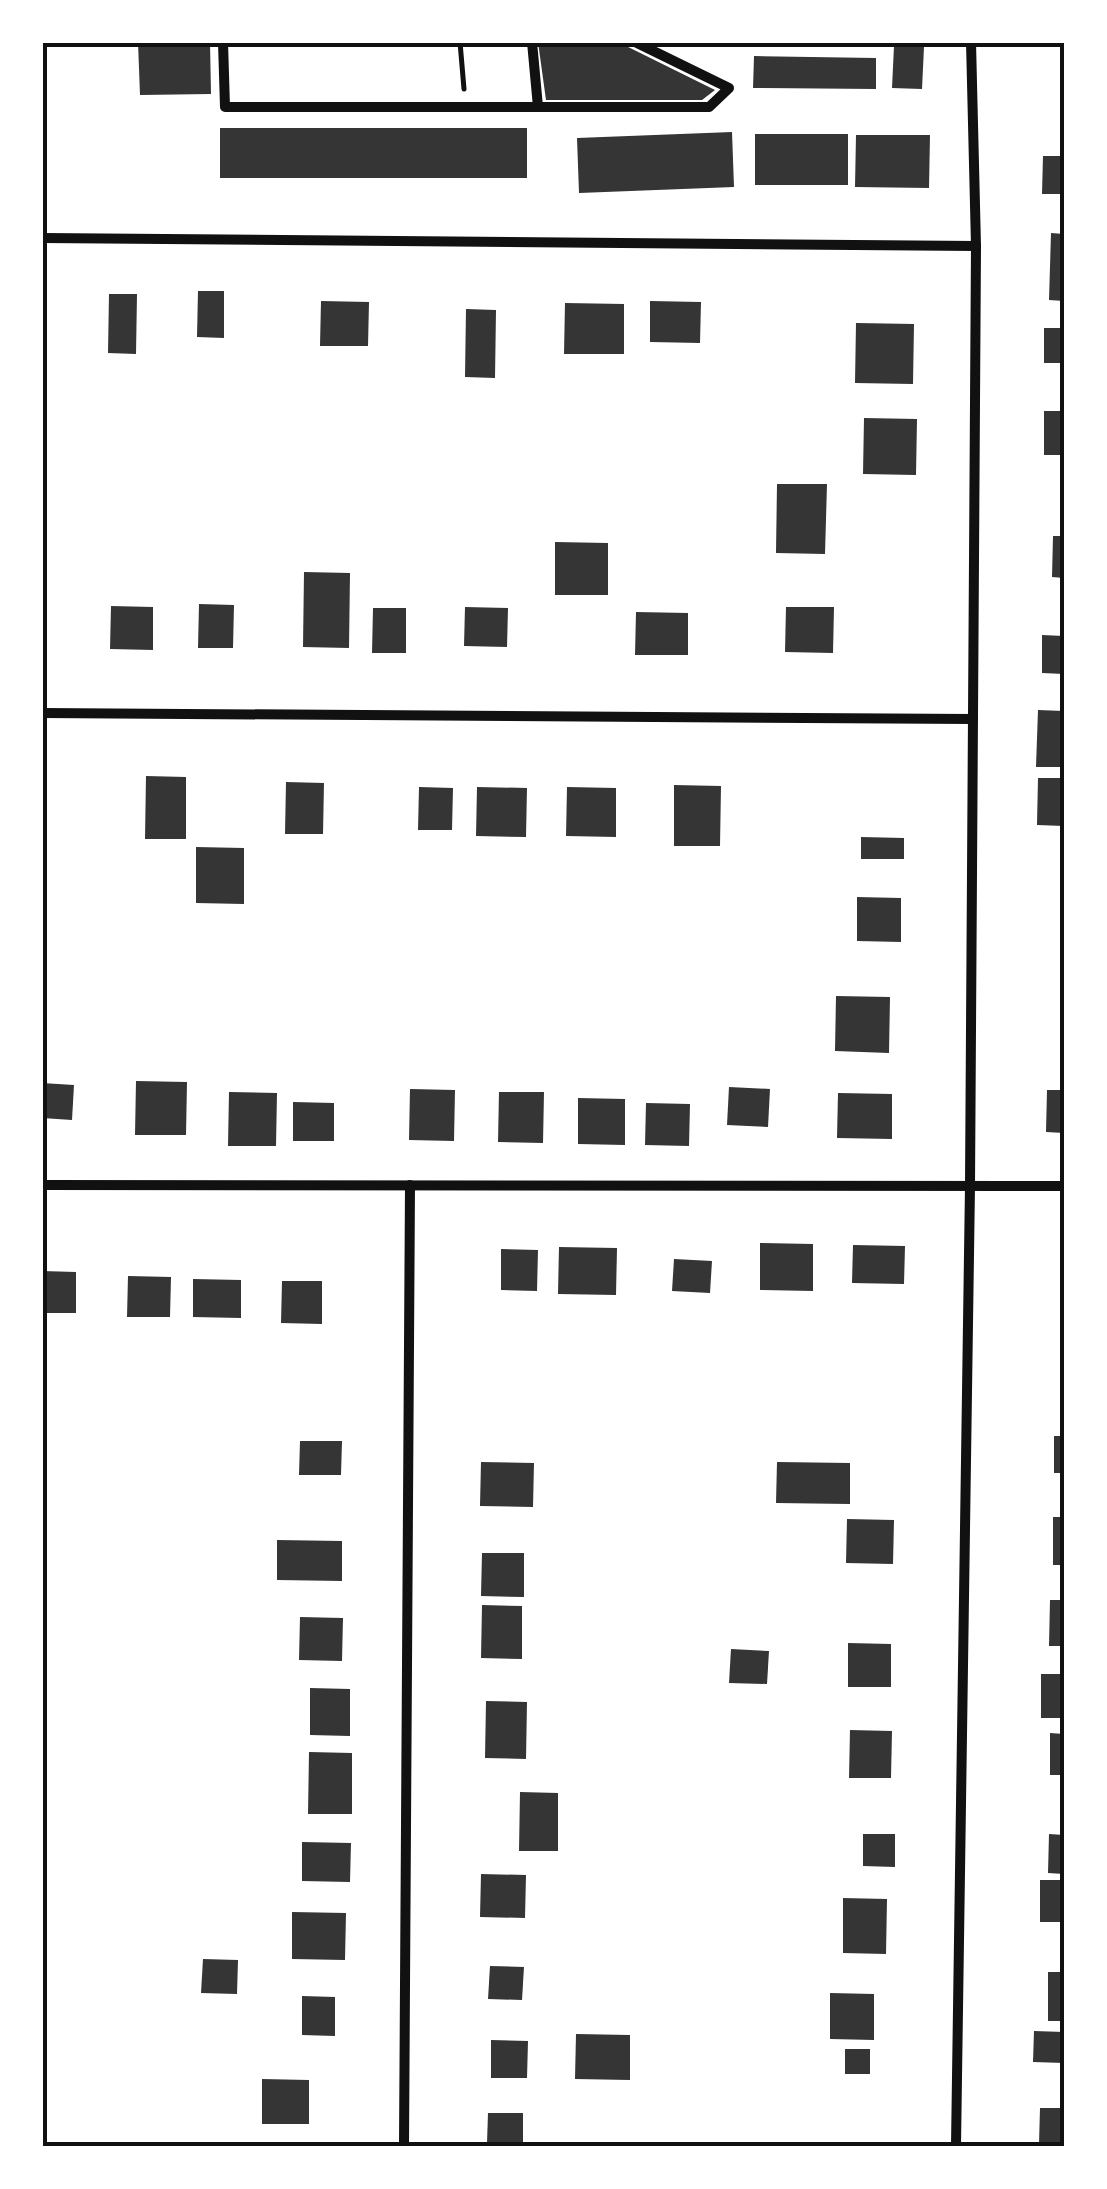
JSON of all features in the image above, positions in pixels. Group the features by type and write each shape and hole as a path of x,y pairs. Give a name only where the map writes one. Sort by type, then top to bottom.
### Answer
{"street":[{"path":"223,42 225,107 709,107 729,88 636,42"},
{"path":"532,42 538,107"},
{"path":"956,2146 970,1186 976,246 972,42"},
{"path":"42,238 976,246"},
{"path":"42,713 972,720"},
{"path":"42,1185 1064,1186"},
{"path":"404,2146 410,1185"}],"path":[{"path":"460,42 465,107"}],"building":[{"path":"138,42 210,42 211,94 140,95"},
{"path":"538,42 618,42 715,90 702,100 546,100"},
{"path":"894,46 924,47 922,89 892,88"},
{"path":"754,56 876,58 876,89 753,88"},
{"path":"220,128 527,128 527,178 220,178"},
{"path":"732,132 734,187 579,193 577,138"},
{"path":"755,134 848,134 848,185 755,185"},
{"path":"856,135 930,135 929,188 855,187"},
{"path":"1043,156 1064,156 1064,194 1042,194"},
{"path":"1051,233 1064,234 1064,301 1049,300"},
{"path":"198,291 224,291 224,338 197,337"},
{"path":"109,294 137,294 136,354 108,353"},
{"path":"321,301 369,302 368,346 320,346"},
{"path":"650,301 701,302 700,343 650,342"},
{"path":"565,303 624,304 624,354 564,354"},
{"path":"466,309 496,310 495,378 465,377"},
{"path":"856,323 914,324 913,384 855,383"},
{"path":"1044,328 1064,328 1064,363 1044,363"},
{"path":"1044,411 1064,411 1064,455 1044,455"},
{"path":"864,418 917,419 916,475 863,474"},
{"path":"777,484 827,484 825,554 776,553"},
{"path":"1053,536 1064,536 1064,578 1052,577"},
{"path":"555,542 608,543 608,595 555,595"},
{"path":"304,572 350,573 349,648 303,647"},
{"path":"199,604 234,605 233,648 198,648"},
{"path":"111,606 153,607 153,650 110,649"},
{"path":"465,607 508,608 507,647 464,646"},
{"path":"786,607 834,607 833,653 785,652"},
{"path":"373,608 406,608 406,653 372,653"},
{"path":"636,612 688,613 688,655 635,655"},
{"path":"1042,635 1064,636 1064,674 1042,673"},
{"path":"1038,710 1064,711 1064,767 1036,767"},
{"path":"146,776 186,777 186,839 145,839"},
{"path":"1038,778 1064,778 1064,826 1037,825"},
{"path":"286,782 324,783 323,834 285,834"},
{"path":"674,785 721,786 720,846 674,846"},
{"path":"419,787 453,788 452,830 418,830"},
{"path":"477,787 527,788 526,837 476,836"},
{"path":"567,787 616,788 616,837 566,836"},
{"path":"861,837 904,838 904,859 861,859"},
{"path":"196,847 244,848 244,904 196,903"},
{"path":"857,897 901,898 901,942 857,941"},
{"path":"836,996 890,997 889,1053 835,1051"},
{"path":"136,1081 187,1082 186,1135 135,1135"},
{"path":"42,1083 74,1085 72,1120 42,1118"},
{"path":"729,1087 770,1089 768,1127 727,1125"},
{"path":"410,1089 455,1090 454,1141 409,1140"},
{"path":"1047,1090 1064,1090 1064,1133 1046,1132"},
{"path":"229,1092 277,1093 276,1146 228,1146"},
{"path":"499,1092 544,1092 543,1143 498,1142"},
{"path":"838,1093 892,1094 892,1139 837,1138"},
{"path":"578,1098 625,1099 625,1145 578,1144"},
{"path":"293,1102 334,1103 334,1141 293,1141"},
{"path":"646,1103 690,1104 689,1146 645,1145"},
{"path":"760,1243 813,1244 813,1291 760,1290"},
{"path":"853,1245 905,1246 904,1284 852,1283"},
{"path":"559,1247 617,1248 616,1295 558,1294"},
{"path":"501,1249 538,1250 537,1291 501,1290"},
{"path":"674,1259 712,1261 710,1293 672,1291"},
{"path":"42,1271 76,1272 76,1313 42,1313"},
{"path":"128,1276 171,1277 170,1317 127,1317"},
{"path":"193,1279 241,1280 241,1318 193,1317"},
{"path":"282,1281 322,1281 322,1324 281,1323"},
{"path":"1054,1436 1064,1436 1064,1473 1054,1473"},
{"path":"300,1441 342,1441 341,1475 299,1475"},
{"path":"481,1462 534,1463 533,1507 480,1506"},
{"path":"777,1462 850,1463 850,1504 776,1503"},
{"path":"1053,1517 1064,1517 1064,1565 1053,1565"},
{"path":"847,1519 894,1520 893,1564 846,1563"},
{"path":"277,1540 342,1541 342,1581 277,1580"},
{"path":"482,1553 524,1553 524,1597 481,1596"},
{"path":"1050,1600 1064,1600 1064,1646 1049,1646"},
{"path":"482,1605 522,1606 522,1659 481,1658"},
{"path":"300,1617 343,1618 342,1661 299,1660"},
{"path":"848,1643 891,1644 891,1687 848,1687"},
{"path":"731,1649 769,1651 767,1684 729,1683"},
{"path":"1041,1674 1064,1674 1064,1718 1041,1718"},
{"path":"310,1688 350,1689 350,1736 310,1735"},
{"path":"486,1701 527,1702 526,1759 485,1758"},
{"path":"850,1730 892,1731 891,1778 849,1778"},
{"path":"1050,1733 1064,1734 1064,1775 1050,1775"},
{"path":"309,1752 352,1753 352,1814 308,1814"},
{"path":"520,1792 558,1793 558,1851 519,1851"},
{"path":"863,1834 895,1834 895,1867 863,1866"},
{"path":"1049,1834 1064,1835 1064,1874 1048,1873"},
{"path":"302,1842 351,1843 350,1882 302,1881"},
{"path":"481,1874 526,1875 525,1918 480,1917"},
{"path":"1040,1880 1064,1880 1064,1922 1040,1922"},
{"path":"843,1898 887,1899 886,1954 843,1953"},
{"path":"292,1912 346,1913 345,1960 292,1959"},
{"path":"203,1959 238,1960 237,1994 201,1993"},
{"path":"490,1966 524,1967 522,2000 488,1999"},
{"path":"1048,1972 1064,1972 1064,2021 1048,2021"},
{"path":"830,1993 874,1994 874,2040 830,2039"},
{"path":"302,1996 335,1997 335,2036 302,2035"},
{"path":"1034,2031 1064,2032 1064,2063 1033,2062"},
{"path":"576,2034 630,2035 630,2080 575,2079"},
{"path":"491,2040 528,2041 527,2078 491,2078"},
{"path":"845,2049 870,2049 870,2074 845,2074"},
{"path":"262,2079 309,2080 309,2124 262,2124"},
{"path":"1040,2108 1064,2108 1064,2144 1039,2144"},
{"path":"488,2113 523,2113 523,2144 487,2143"}]}
